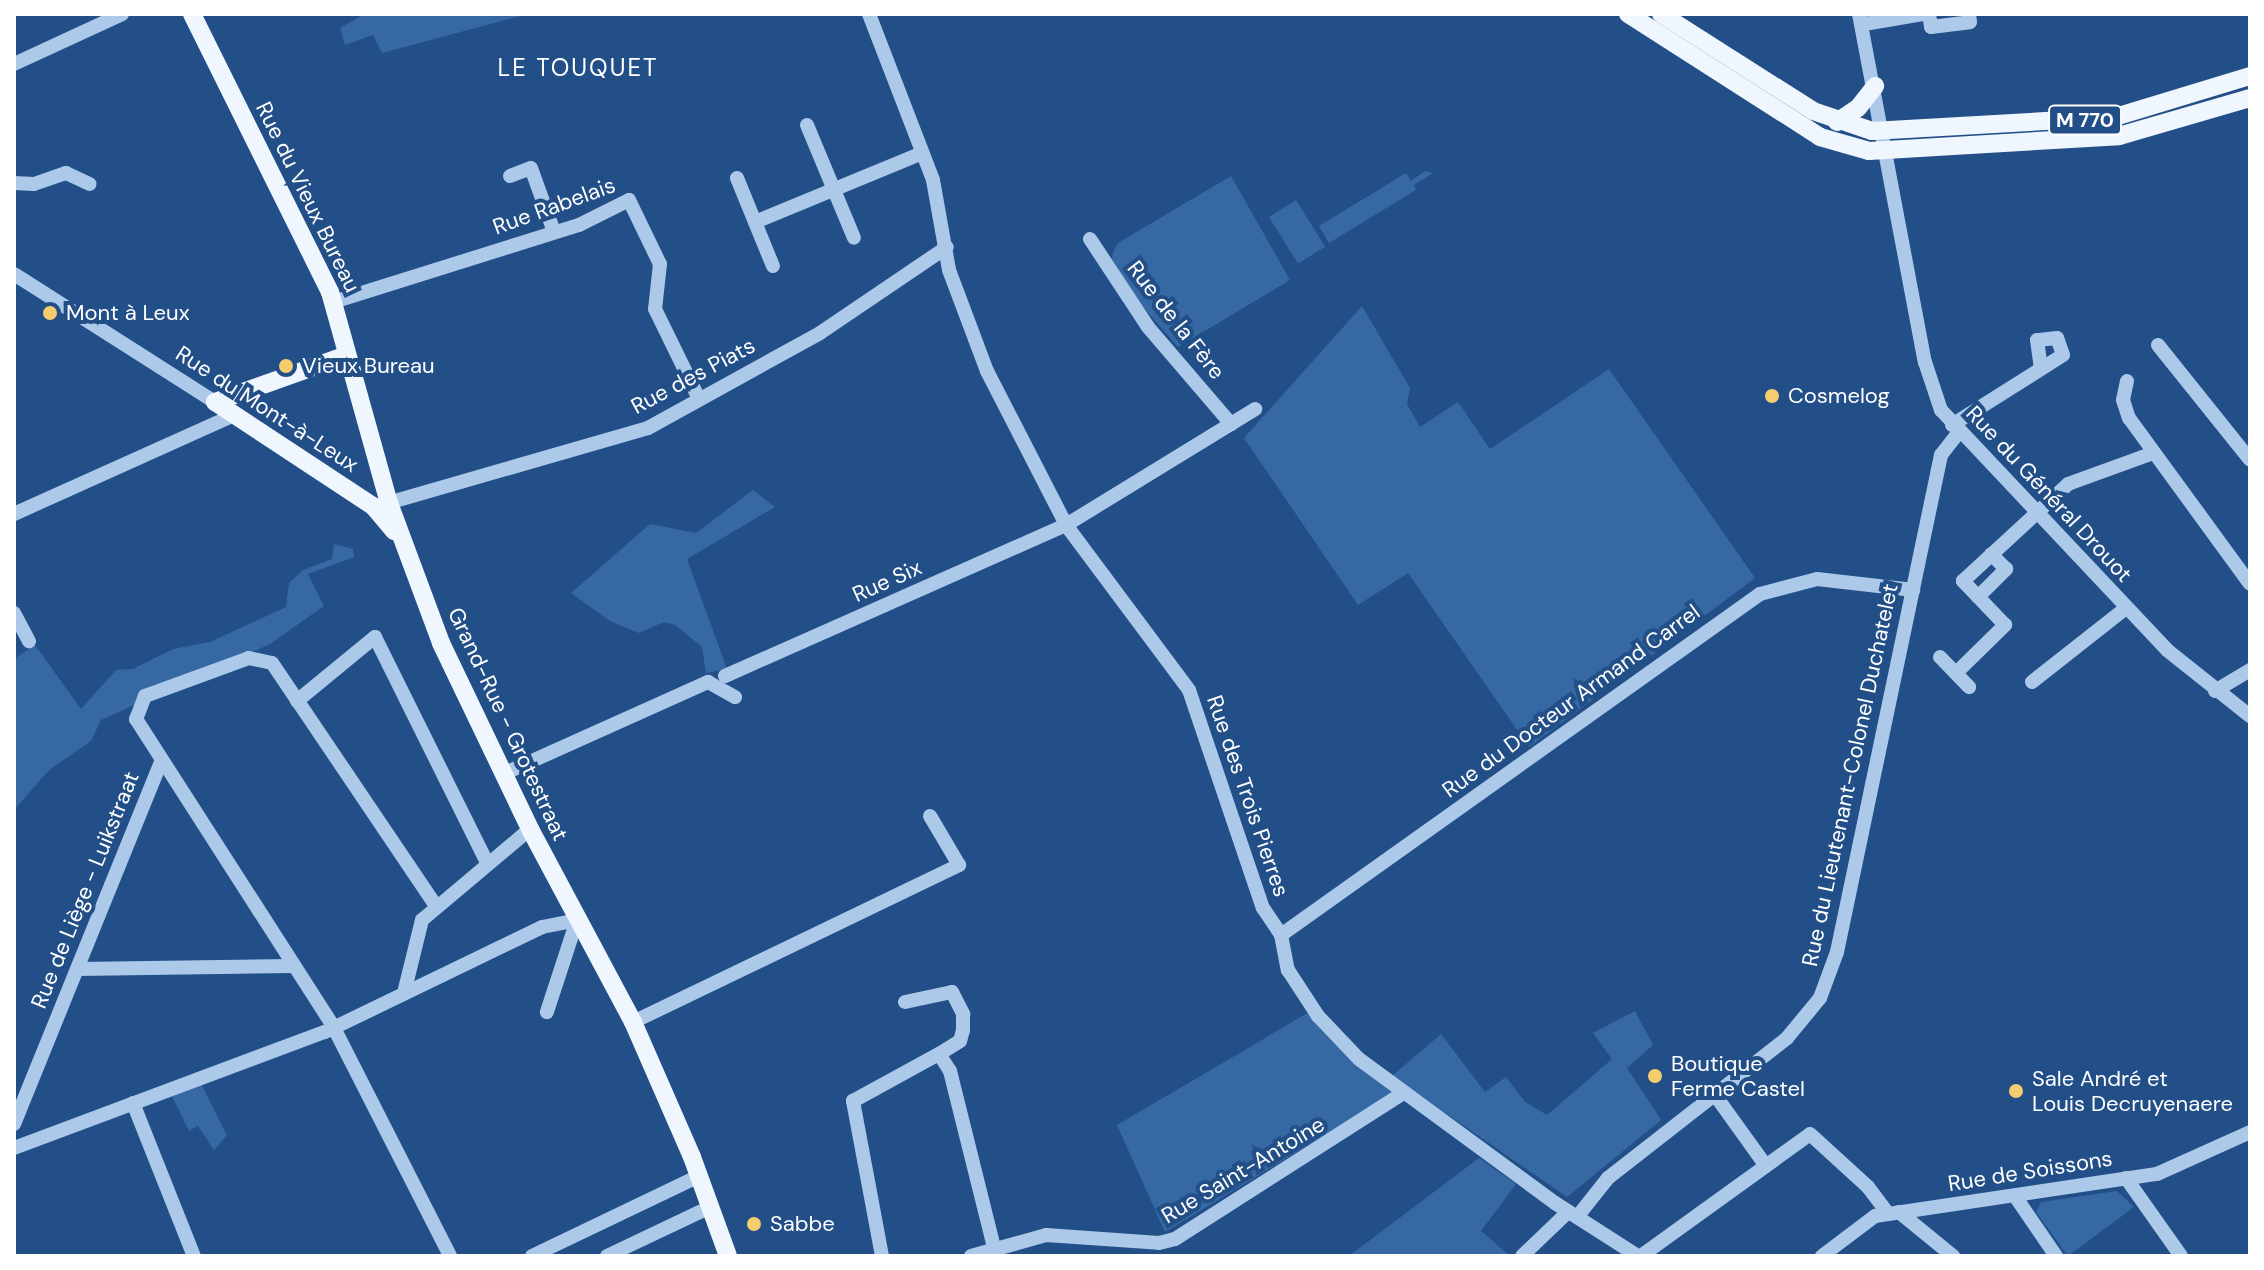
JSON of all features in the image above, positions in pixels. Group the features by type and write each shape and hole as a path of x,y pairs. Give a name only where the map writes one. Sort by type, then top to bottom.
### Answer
{"main road":[{"name":"Rue du Vieux Bureau","path":"192,14 333,302 381,504 403,545"},
{"name":"M 770","path":"1628,14 1820,137 1888,153 2119,136 2250,98"},
{"name":"M 770","path":"1661,14 1837,122 1883,132 2115,117 2250,76"},
{"path":"1837,122 1858,108 1875,86"},
{"path":"215,402 347,355"},
{"name":"Rue du Mont-à-Leux","path":"215,402 381,504"},
{"name":"Grand-Rue - Grotestraat","path":"403,545 446,656 530,829 633,1022 699,1176 728,1256"}],"street":[{"path":"14,64 122,14"},
{"name":"Rue des Trois Pierres","path":"869,14 922,153 947,247 949,270 987,371 1066,525 1189,690 1263,908 1281,935 1288,970 1318,1016 1344,1046 1403,1093 1573,1215 1640,1256"},
{"path":"1862,19 1927,14 1931,27 1970,22 1969,14"},
{"name":"Rue du Général Drouot","path":"1862,19 1929,382 1955,428 2126,608 2215,691 2250,716"},
{"path":"807,125 854,238"},
{"path":"755,222 922,153"},
{"path":"510,176 531,168 554,232"},
{"path":"14,183 34,184 66,173 90,184"},
{"path":"737,178 773,266"},
{"name":"Rue Rabelais","path":"333,302 554,232 629,200 660,264 655,309 699,399"},
{"name":"Rue de la Fère","path":"1090,239 1148,327 1231,424"},
{"name":"Rue des Piats","path":"381,504 634,433 820,333 947,247"},
{"name":"Rue du Mont-à-Leux","path":"14,274 215,402"},
{"path":"2158,345 2250,460"},
{"path":"1955,428 2041,368"},
{"path":"2127,381 2124,407 2153,453 2250,584"},
{"path":"1066,525 1255,409"},
{"path":"14,514 234,415"},
{"name":"Rue du Lieutenant-Colonel Duchatelet","path":"1522,1256 1573,1215 1608,1178 1800,1025 1827,984 1941,452 1955,428"},
{"path":"1956,673 2005,625 1963,581 2035,512 2079,478 2153,453"},
{"name":"Rue Six","path":"725,676 1066,525"},
{"path":"1978,597 2006,569 1991,554"},
{"name":"Rue du Docteur Armand Carrel","path":"1281,935 1760,594 1817,579 1913,590"},
{"path":"2032,682 2126,608"},
{"path":"16,621 29,641"},
{"path":"297,701 375,637 487,863"},
{"path":"1940,657 1969,687"},
{"path":"436,906 272,663 249,658 145,696 136,719 334,1028 450,1256"},
{"path":"2215,691 2250,670"},
{"path":"503,774 708,682 735,697"},
{"name":"Rue de Liège - Luikstraat","path":"14,1124 161,762"},
{"path":"633,1022 959,865 930,816"},
{"path":"405,989 422,920 530,829"},
{"path":"14,1148 334,1028 405,989 542,927 577,920 547,1012"},
{"path":"77,969 293,966"},
{"path":"882,1256 853,1101 960,1041 963,1030 963,1014 952,992 905,1002"},
{"path":"939,1054 950,1071 994,1248"},
{"name":"Rue Saint-Antoine","path":"971,1256 1046,1235 1162,1249 1230,1209 1403,1093"},
{"path":"1715,1095 1766,1166"},
{"path":"133,1103 194,1256"},
{"name":"Rue de Soissons","path":"1822,1256 1866,1220 1893,1213 2170,1170 2250,1132"},
{"path":"1640,1256 1810,1134 1893,1213 1953,1256"},
{"path":"532,1256 699,1176"},
{"path":"2126,1178 2181,1256"},
{"path":"2015,1196 2056,1256"},
{"path":"607,1256 710,1207"}],"shaded area":[{"path":"365,14 528,14 382,53 373,35 345,45 340,28"},
{"path":"1425,171 1433,173 1414,185 1416,190 1329,243 1319,226 1406,173 1411,181"},
{"path":"1231,176 1290,280 1178,347 1134,297 1112,259 1113,252 1118,243"},
{"path":"1296,200 1325,247 1298,264 1269,217"},
{"path":"1362,306 1410,388 1407,404 1420,427 1458,402 1490,449 1609,369 1755,578 1529,747 1408,573 1358,605 1244,438"},
{"path":"753,490 775,507 687,559 727,669 706,673 702,647 675,625 664,622 639,633 610,621 571,593 650,524 696,533"},
{"path":"334,544 353,549 354,557 308,574 324,606 270,644 101,720 91,741 49,770 14,810 14,659 35,645 81,709 116,670 133,669 173,649 210,642 286,607 289,583 303,570 332,559"},
{"path":"1311,1011 1396,1092 1165,1232 1117,1125"},
{"path":"1635,1011 1653,1045 1627,1068 1661,1120 1567,1197 1392,1076 1441,1034 1485,1092 1506,1077 1525,1102 1547,1115 1612,1059 1593,1033"},
{"path":"200,1082 227,1135 214,1150 198,1126 189,1131 171,1094"},
{"path":"1479,1158 1516,1184 1481,1231 1510,1256 1349,1256"},
{"path":"2117,1191 2134,1207 2068,1256 2036,1212 2041,1202"}],"place":[{"name":"Mont à Leux","path":"50,313"},
{"name":"Vieux Bureau","path":"286,366"},
{"name":"Cosmelog","path":"1772,396"},
{"name":"Boutique Ferme Castel","path":"1655,1076"},
{"name":"Sale André et Louis Decruyenaere","path":"2016,1091"},
{"name":"Sabbe","path":"754,1224"}],"district":[{"name":"LE TOUQUET","path":"578,68"}]}
